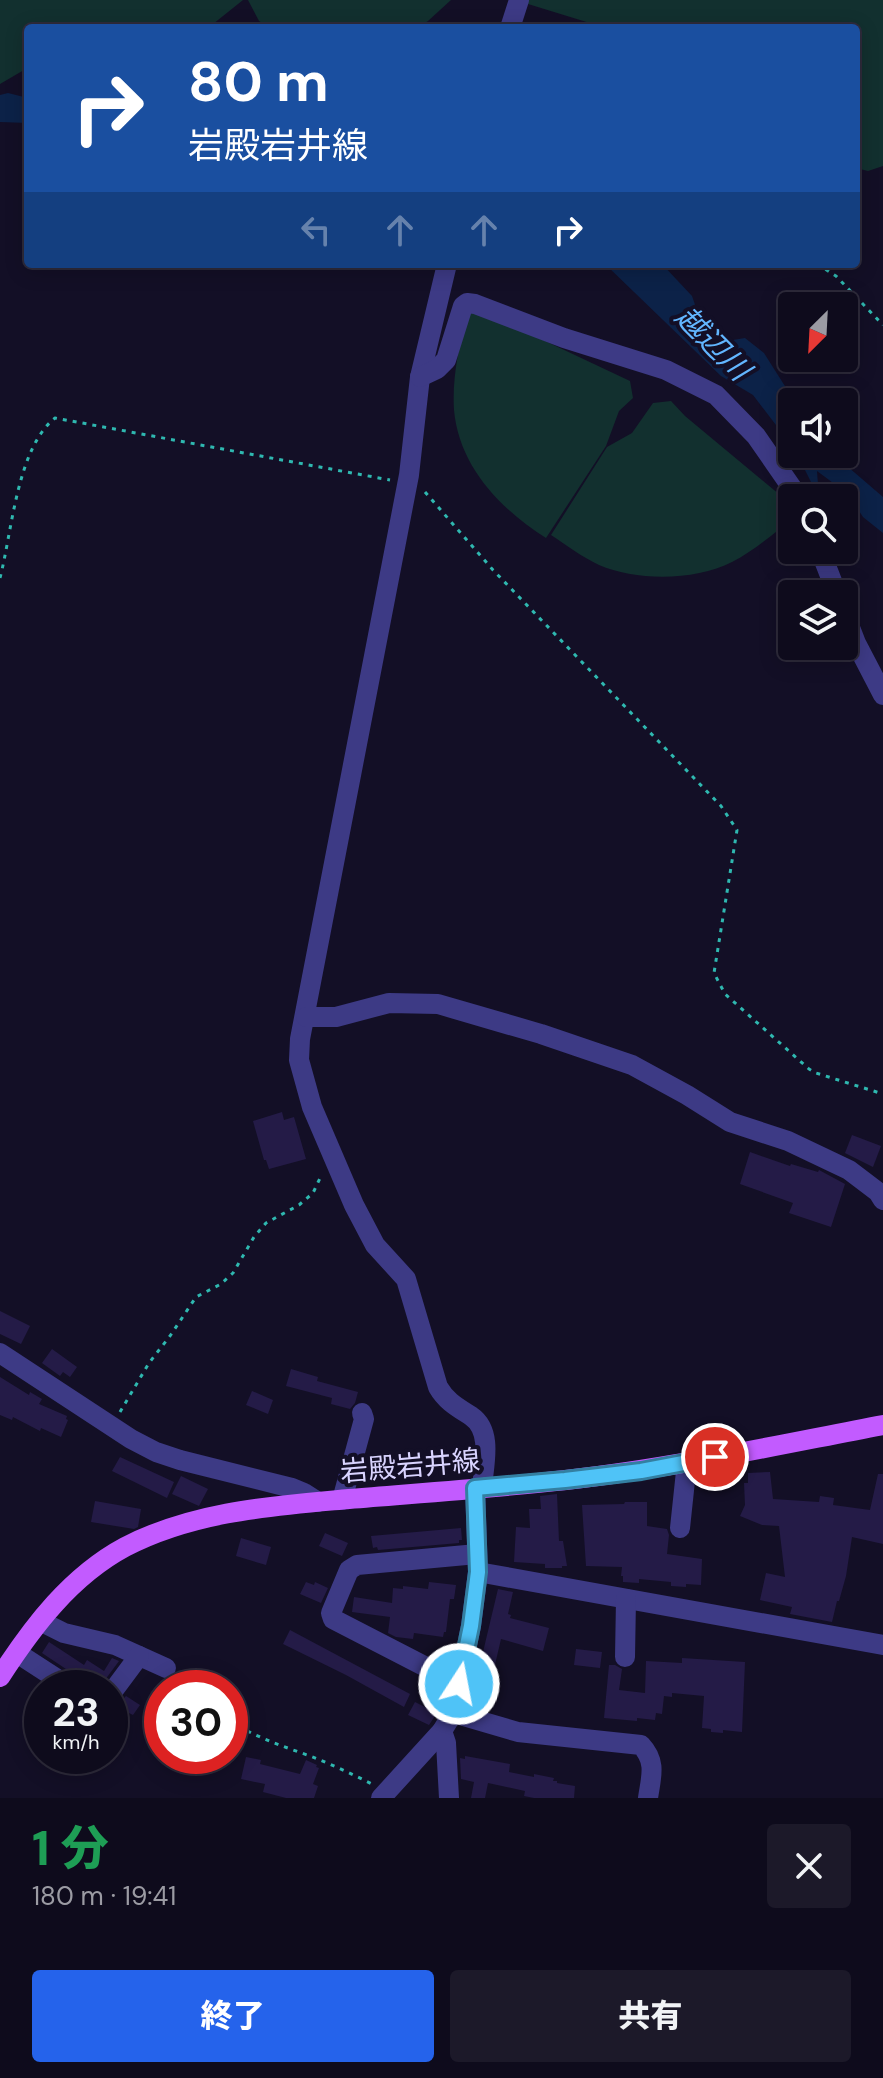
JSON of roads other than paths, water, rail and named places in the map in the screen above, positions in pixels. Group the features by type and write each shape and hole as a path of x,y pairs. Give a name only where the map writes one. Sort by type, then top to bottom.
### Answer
{"main road":[{"name":"岩殿岩井線","path":"0,1677 60,1598 103,1561 125,1547 185,1522 318,1502 641,1471 883,1425"}],"street":[{"path":"511,24 519,0"},
{"path":"446,268 420,377 407,479 300,1039 299,1060 312,1107 354,1205 375,1245 406,1279 438,1387 445,1399 482,1426 485,1440 478,1488 477,1563 471,1626 459,1684 447,1722 449,1798"},
{"path":"420,377 437,369 446,360 463,306 475,304 564,338 666,370 716,395 756,436 789,484"},
{"path":"858,647 883,695"},
{"path":"306,1017 336,1017 389,1003 438,1004 541,1034 632,1065 730,1122 788,1141 881,1189"},
{"path":"0,1353 131,1439 168,1456 292,1488 318,1502"},
{"path":"342,1500 364,1419 362,1413"},
{"path":"680,1528 687,1462"},
{"path":"459,1684 333,1619 331,1613 349,1570 357,1565 477,1563 626,1599 883,1645"},
{"path":"625,1657 626,1599"},
{"path":"40,1621 64,1633 105,1642 166,1668"},
{"path":"17,1653 43,1670"},
{"path":"128,1671 139,1656"},
{"path":"384,1795 447,1722"},
{"path":"447,1722 641,1745 652,1763 648,1798"}],"water":[{"path":"8,93 24,97 24,123 0,122 0,95"},
{"name":"越辺川","path":"609,268 666,268 692,296 700,319 722,339 745,338 764,353 786,388 778,388 778,428 753,395 721,376"},
{"path":"804,468 849,468 883,497 883,533 858,509 858,484 835,484 817,471 818,484 812,484"}]}
